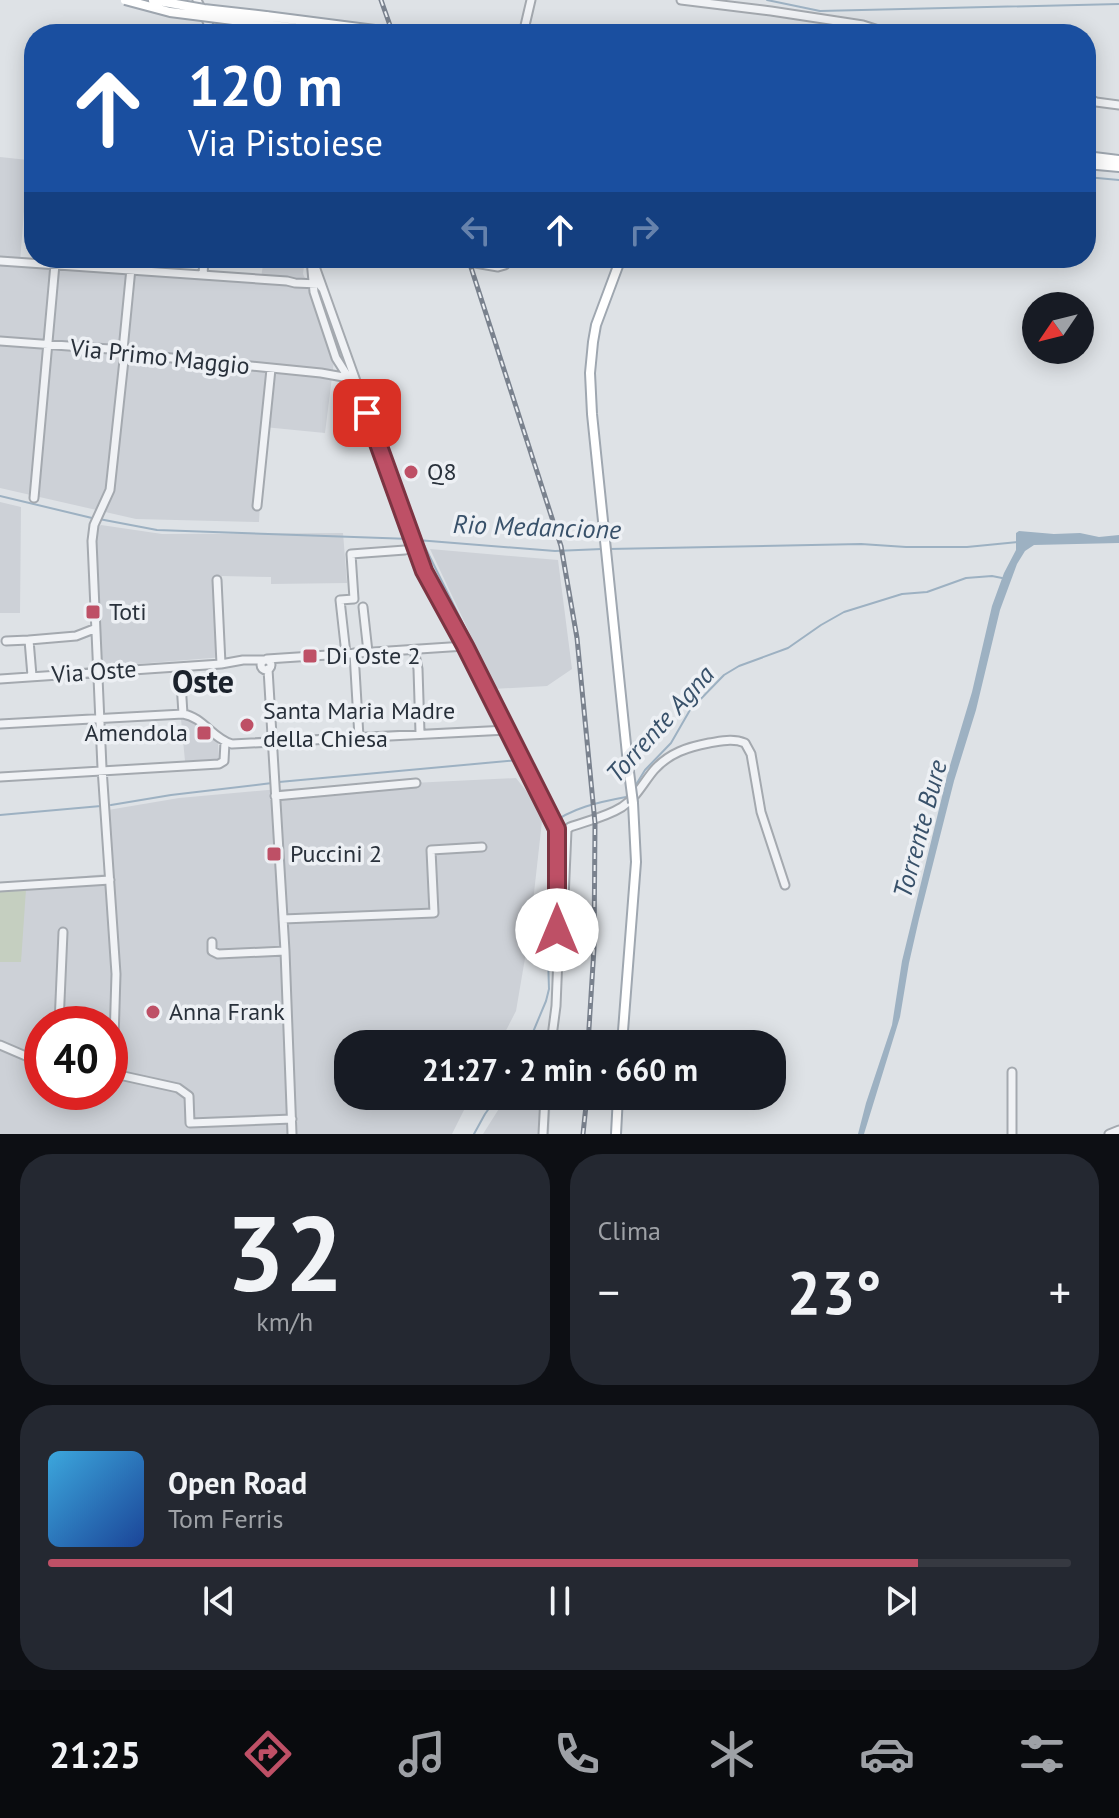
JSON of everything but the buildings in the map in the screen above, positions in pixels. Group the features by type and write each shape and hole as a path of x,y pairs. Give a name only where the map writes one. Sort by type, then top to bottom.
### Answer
{"main road":[{"path":"125,0 170,12 306,24"},
{"path":"153,0 287,24"},
{"path":"1096,157 1119,160"},
{"path":"1096,165 1119,167"},
{"path":"617,268 596,325 591,357 592,414 633,803 636,862 623,1030"},
{"path":"616,1134 617,1110"}],"street":[{"path":"197,0 208,24"},
{"path":"525,24 531,0"},
{"path":"681,0 856,24"},
{"path":"1096,102 1119,105"},
{"path":"0,261 24,262"},
{"path":"34,498 55,268"},
{"path":"116,268 319,284 323,289"},
{"path":"203,268 203,275"},
{"path":"287,281 299,279 310,268"},
{"path":"312,268 312,285 336,358 359,391"},
{"path":"316,268 424,571 558,832 558,957 553,1030"},
{"path":"123,350 131,269"},
{"name":"Via Primo Maggio","path":"0,341 123,350 142,355 349,378"},
{"path":"114,1006 116,974 94,629 92,541 94,525 110,490 124,360 127,356 142,355"},
{"path":"341,364 347,356"},
{"name":"Via Primo Maggio","path":"321,373 338,369 341,364"},
{"path":"257,506 271,369"},
{"path":"359,737 350,654 340,600 354,599 351,554 405,550"},
{"path":"217,580 221,664"},
{"path":"363,607 368,652"},
{"path":"6,641 76,636 94,629"},
{"path":"29,640 32,676"},
{"name":"Via Oste","path":"0,679 236,662 266,664 368,652 465,646"},
{"path":"414,650 418,669 420,733"},
{"path":"266,664 285,951 292,1134"},
{"path":"180,667 183,714"},
{"path":"0,724 183,714 193,716 225,742 236,744 507,730"},
{"path":"557,904 564,899 564,858 570,827 620,808 639,792 655,769 683,749 733,739 745,743 751,754 761,812 785,885"},
{"path":"0,777 219,764 224,761 225,742"},
{"path":"274,794 416,783"},
{"path":"283,919 434,913 431,850 482,847"},
{"path":"0,887 110,880"},
{"path":"60,1006 63,932"},
{"path":"212,942 214,954 285,951"},
{"path":"0,1045 24,1055"},
{"path":"1012,1072 1012,1134"},
{"path":"128,1077 178,1088 189,1096 190,1134"},
{"path":"543,1134 544,1110"},
{"path":"190,1123 292,1119"},
{"path":"1109,1134 1119,1130"}],"shaded area":[{"path":"0,157 24,160 20,262 24,262 24,268 110,268 261,278 262,268 304,268 303,274 334,361 325,433 264,427 259,522 136,519 0,488"},
{"path":"0,502 21,507 20,613 0,613"},
{"path":"101,525 162,534 343,533 347,583 271,584 271,577 222,576 224,657 99,667 95,529"},
{"path":"430,549 558,560 572,669 547,686 492,689"},
{"path":"181,719 189,720 218,743 219,759 185,761"},
{"path":"516,778 543,812 530,929 516,1011 506,1030 334,1030 334,1110 464,1110 452,1134 0,1134 0,884 106,874 112,870 108,810 179,798 268,790"},
{"path":"498,1110 550,1110 549,1134 483,1134"}],"green space":[{"path":"26,889 21,962 0,962 0,890"}],"water":[{"path":"1016,533 1080,533 1099,537 1119,535 1119,543 1034,545 1025,551 1017,564 1000,610 976,710 954,781 919,919 900,1017 864,1134 858,1134 892,1025 902,961 992,606 1016,550"}],"waterway":[{"path":"767,0 820,11 1119,4"},
{"path":"1096,178 1119,180"},
{"name":"Rio Medancione","path":"0,496 92,518"},
{"name":"Rio Medancione","path":"99,519 157,530 411,539"},
{"name":"Rio Medancione","path":"417,540 555,551 602,549"},
{"path":"422,541 469,641"},
{"name":"Rio Medancione","path":"609,549 861,544 967,547 1018,542"},
{"name":"Torrente Agna","path":"634,788 645,770 671,743 690,710 724,675 739,666 788,648 844,612 902,594 927,592 966,578 1002,578"},
{"path":"493,690 526,759"},
{"path":"279,782 518,760"},
{"path":"111,805 272,783"},
{"name":"Torrente Agna","path":"534,1030 549,989 550,825 576,810 626,797 629,793"},
{"path":"0,815 101,806"},
{"name":"Torrente Agna","path":"474,1134 488,1110"}],"railway":[{"path":"381,0 389,24"},
{"path":"471,268 561,546 577,638 595,823 594,948 589,1030"},
{"path":"583,1134 586,1110"}],"place":[{"name":"Q8","path":"411,472"},
{"name":"Toti","path":"93,612"},
{"name":"Di Oste 2","path":"310,656"},
{"name":"Santa Maria Madre della Chiesa","path":"247,725"},
{"name":"Amendola","path":"204,733"},
{"name":"Puccini 2","path":"274,854"},
{"name":"Anna Frank","path":"153,1012"}],"district":[{"name":"Oste","path":"203,682"}],"route":[{"path":"367,413 424,571 557,829 557,930"}],"water label":[{"name":"Torrente Bure","path":"920,829"}]}
